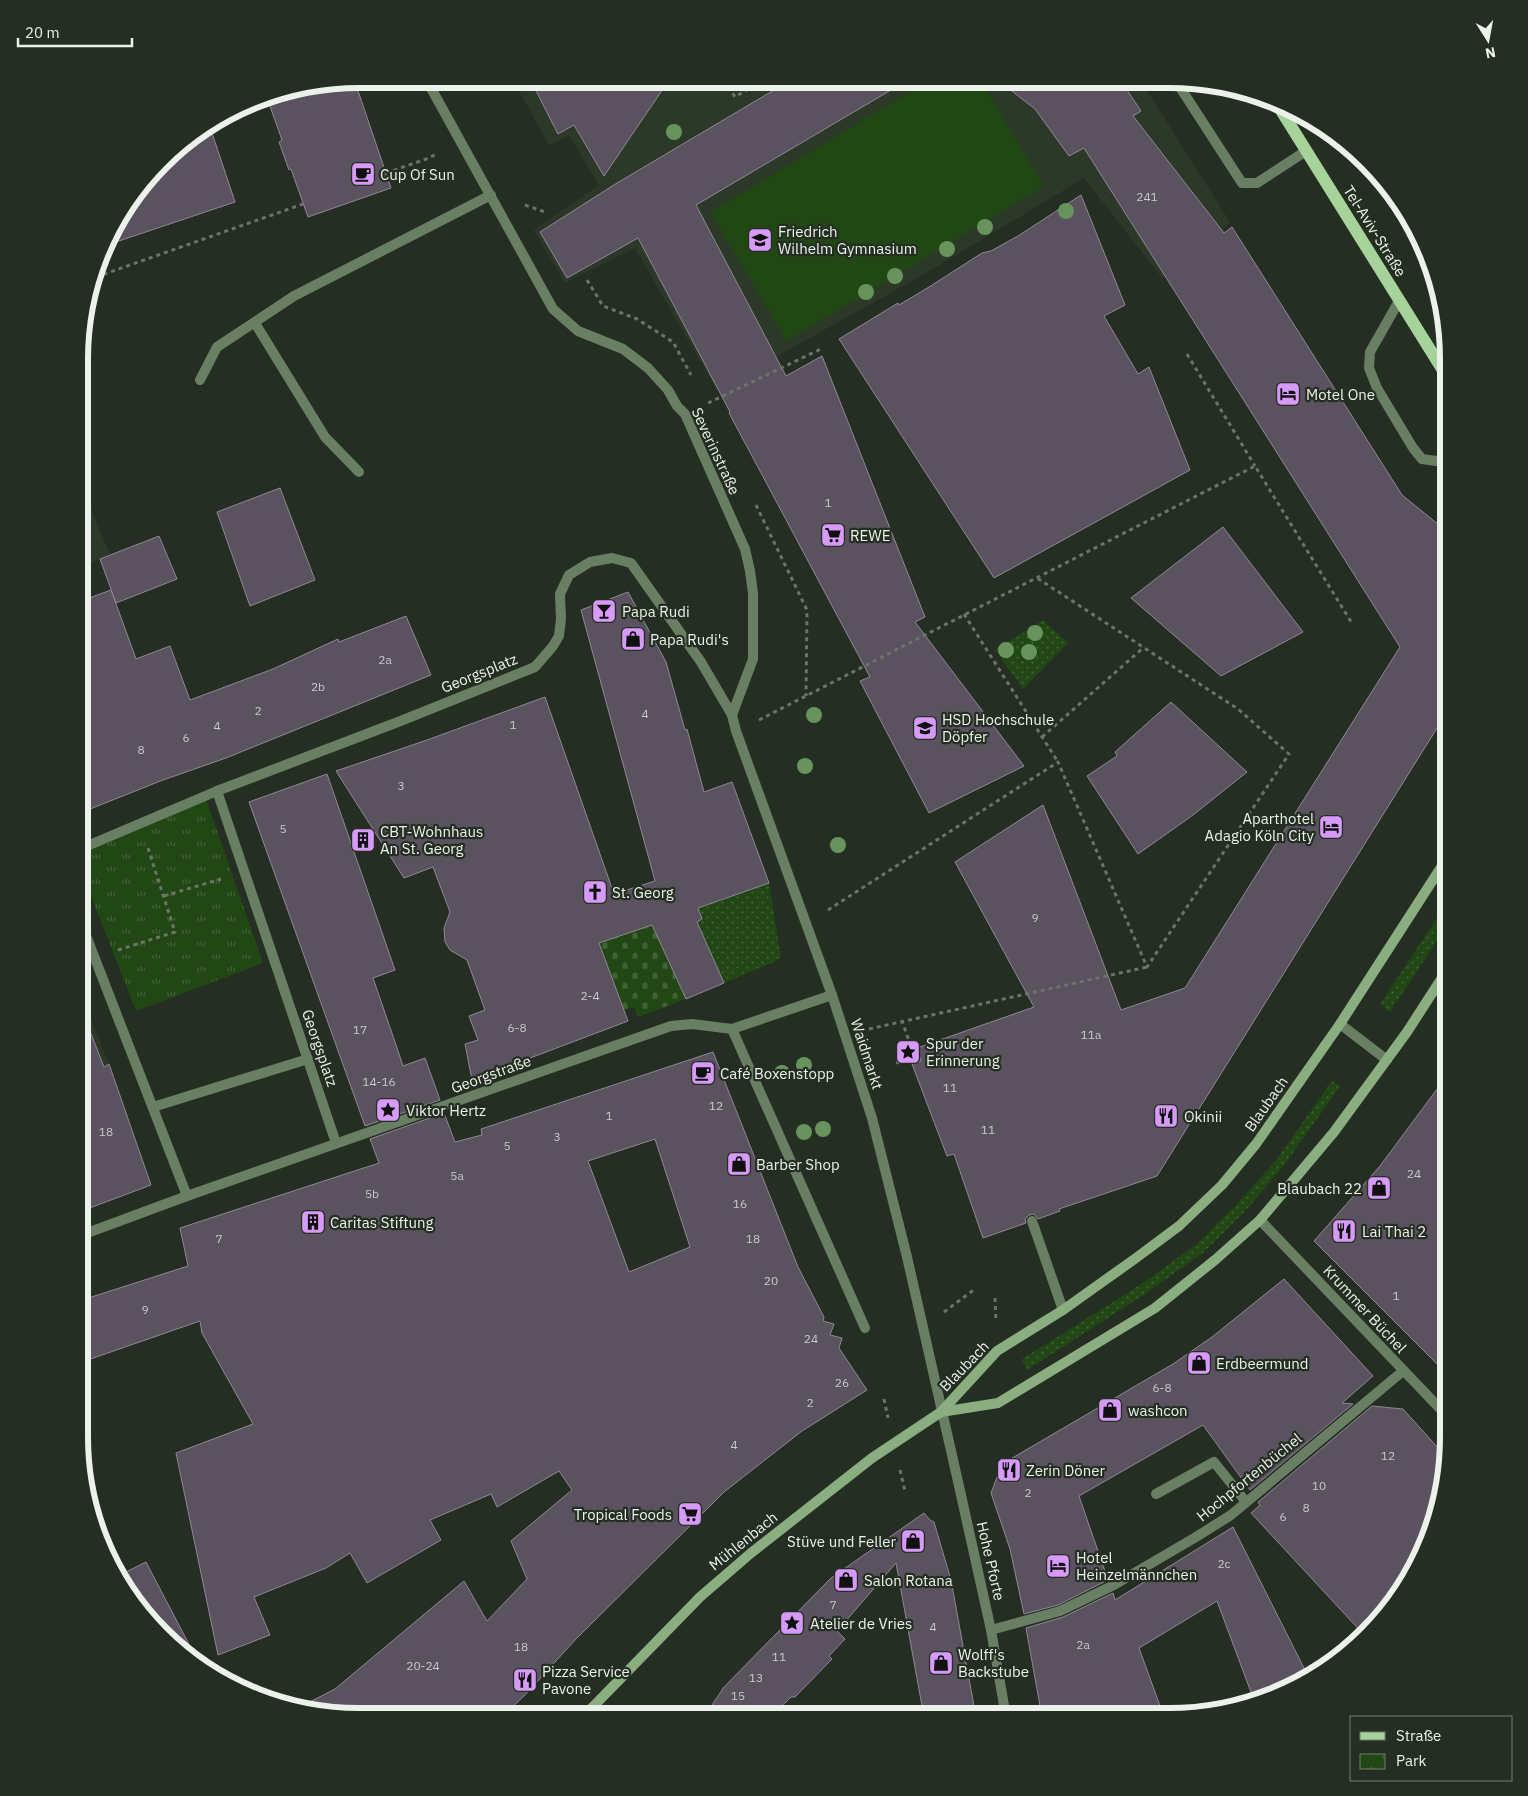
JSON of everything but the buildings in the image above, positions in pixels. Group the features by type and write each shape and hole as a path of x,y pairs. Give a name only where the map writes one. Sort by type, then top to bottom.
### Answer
{"main road":[{"name":"Tel-Aviv-Straße","path":"1282,112 1440,366"},
{"name":"Blaubach","path":"941,1412 996,1351 1063,1310 1136,1258 1179,1226 1222,1185 1256,1144 1340,1024 1440,869"},
{"name":"Blaubach","path":"941,1412 998,1404 1155,1308 1215,1260 1260,1220 1334,1132 1407,1032 1440,981"},
{"name":"Mühlenbach","path":"592,1708 700,1597 751,1553 872,1458 941,1412"}],"street":[{"name":"Severinstraße","path":"431,88 553,308 578,331 623,349 648,368 685,414 745,549 750,571 753,593 753,659 732,715"},
{"path":"1181,88 1242,183 1257,183 1306,151"},
{"path":"200,380 217,347 294,296 491,195"},
{"path":"1399,301 1370,352 1369,368 1377,388 1413,448 1422,459 1440,460"},
{"path":"255,322 325,437 359,472"},
{"name":"Georgsplatz","path":"88,845 218,791 535,667 554,646 559,636 561,619 560,594 569,575 590,562 612,558 631,564 701,662 732,715"},
{"name":"Waidmarkt","path":"732,715 805,925 846,1034 872,1118 910,1270 941,1412"},
{"name":"Georgsplatz","path":"218,791 336,1143"},
{"path":"88,939 187,1196"},
{"name":"Georgstraße","path":"88,1233 336,1143 671,1026 692,1024 732,1029 832,995"},
{"path":"1340,1024 1387,1060"},
{"path":"732,1029 865,1328"},
{"path":"153,1107 308,1059"},
{"name":"Krummer Büchel","path":"1260,1220 1440,1409"},
{"path":"1032,1221 1063,1310"},
{"name":"Hochpfortenbüchel","path":"991,1630 1060,1610 1114,1585 1196,1538 1231,1515 1403,1371"},
{"name":"Hohe Pforte","path":"941,1412 991,1630 1004,1708"},
{"path":"1156,1494 1214,1462 1246,1502"}],"path":[{"path":"729,88 735,97 750,88"},
{"path":"386,173 428,158 461,141"},
{"path":"101,275 303,204"},
{"path":"720,398 823,348"},
{"path":"1187,354 1353,625"},
{"path":"736,731 1255,466"},
{"path":"846,1034 1147,967 1289,754 1238,709 1037,578"},
{"path":"964,614 1058,762 1147,967"},
{"path":"1042,737 1143,648"},
{"path":"805,925 1058,762"},
{"path":"97,960 114,952 175,932 148,846"},
{"path":"164,896 244,871"},
{"path":"896,1063 915,1058 902,1021"}],"shaded area":[{"name":"Friedrich Wilhelm Gymnasium","path":"517,88 1145,88 1230,222 1222,231 1162,278 1084,178 921,276 717,390 635,248 565,283 534,230 599,185 569,136 549,145"},
{"path":"88,501 110,555 88,564"},
{"path":"88,1012 109,1064 88,1073"}],"green space":[{"path":"916,88 985,88 1044,186 787,341 710,212"},
{"path":"1043,620 1068,643 1023,689 995,650"},
{"path":"205,796 263,963 136,1011 88,888 88,847"},
{"path":"769,883 781,957 772,963 724,983 697,922 702,919 698,908"},
{"path":"1440,914 1440,937 1390,1012 1380,1004"},
{"path":"652,925 686,999 638,1017 634,1007 624,1010 599,943"},
{"path":"1332,1081 1340,1086 1285,1164 1248,1208 1204,1252 1145,1294 1027,1370 1022,1359 1140,1285 1197,1244 1238,1203 1277,1159"}],"place":[{"name":"Cup Of Sun","path":"363,174"},
{"name":"Friedrich Wilhelm Gymnasium","path":"760,240"},
{"name":"Motel One","path":"1288,394"},
{"name":"REWE","path":"833,535"},
{"name":"Papa Rudi","path":"604,611"},
{"name":"Papa Rudi's","path":"633,639"},
{"name":"HSD Hochschule Döpfer","path":"925,728"},
{"name":"Aparthotel Adagio Köln City","path":"1331,827"},
{"name":"CBT-Wohnhaus An St. Georg","path":"363,840"},
{"name":"St. Georg","path":"595,892"},
{"name":"Spur der Erinnerung","path":"908,1052"},
{"name":"Café Boxenstopp","path":"703,1073"},
{"name":"Viktor Hertz","path":"388,1110"},
{"name":"Okinii","path":"1166,1116"},
{"name":"Barber Shop","path":"739,1164"},
{"name":"Blaubach 22","path":"1379,1188"},
{"name":"Caritas Stiftung","path":"313,1222"},
{"name":"Lai Thai 2","path":"1344,1231"},
{"name":"Erdbeermund","path":"1199,1363"},
{"name":"washcon","path":"1110,1410"},
{"name":"Zerin Döner","path":"1009,1470"},
{"name":"Tropical Foods","path":"690,1514"},
{"name":"Stüve und Feller","path":"913,1541"},
{"name":"Hotel Heinzelmännchen","path":"1058,1566"},
{"name":"Salon Rotana","path":"846,1580"},
{"name":"Atelier de Vries","path":"792,1623"},
{"name":"Wolff's Backstube","path":"941,1663"},
{"name":"Pizza Service Pavone","path":"525,1680"}]}
